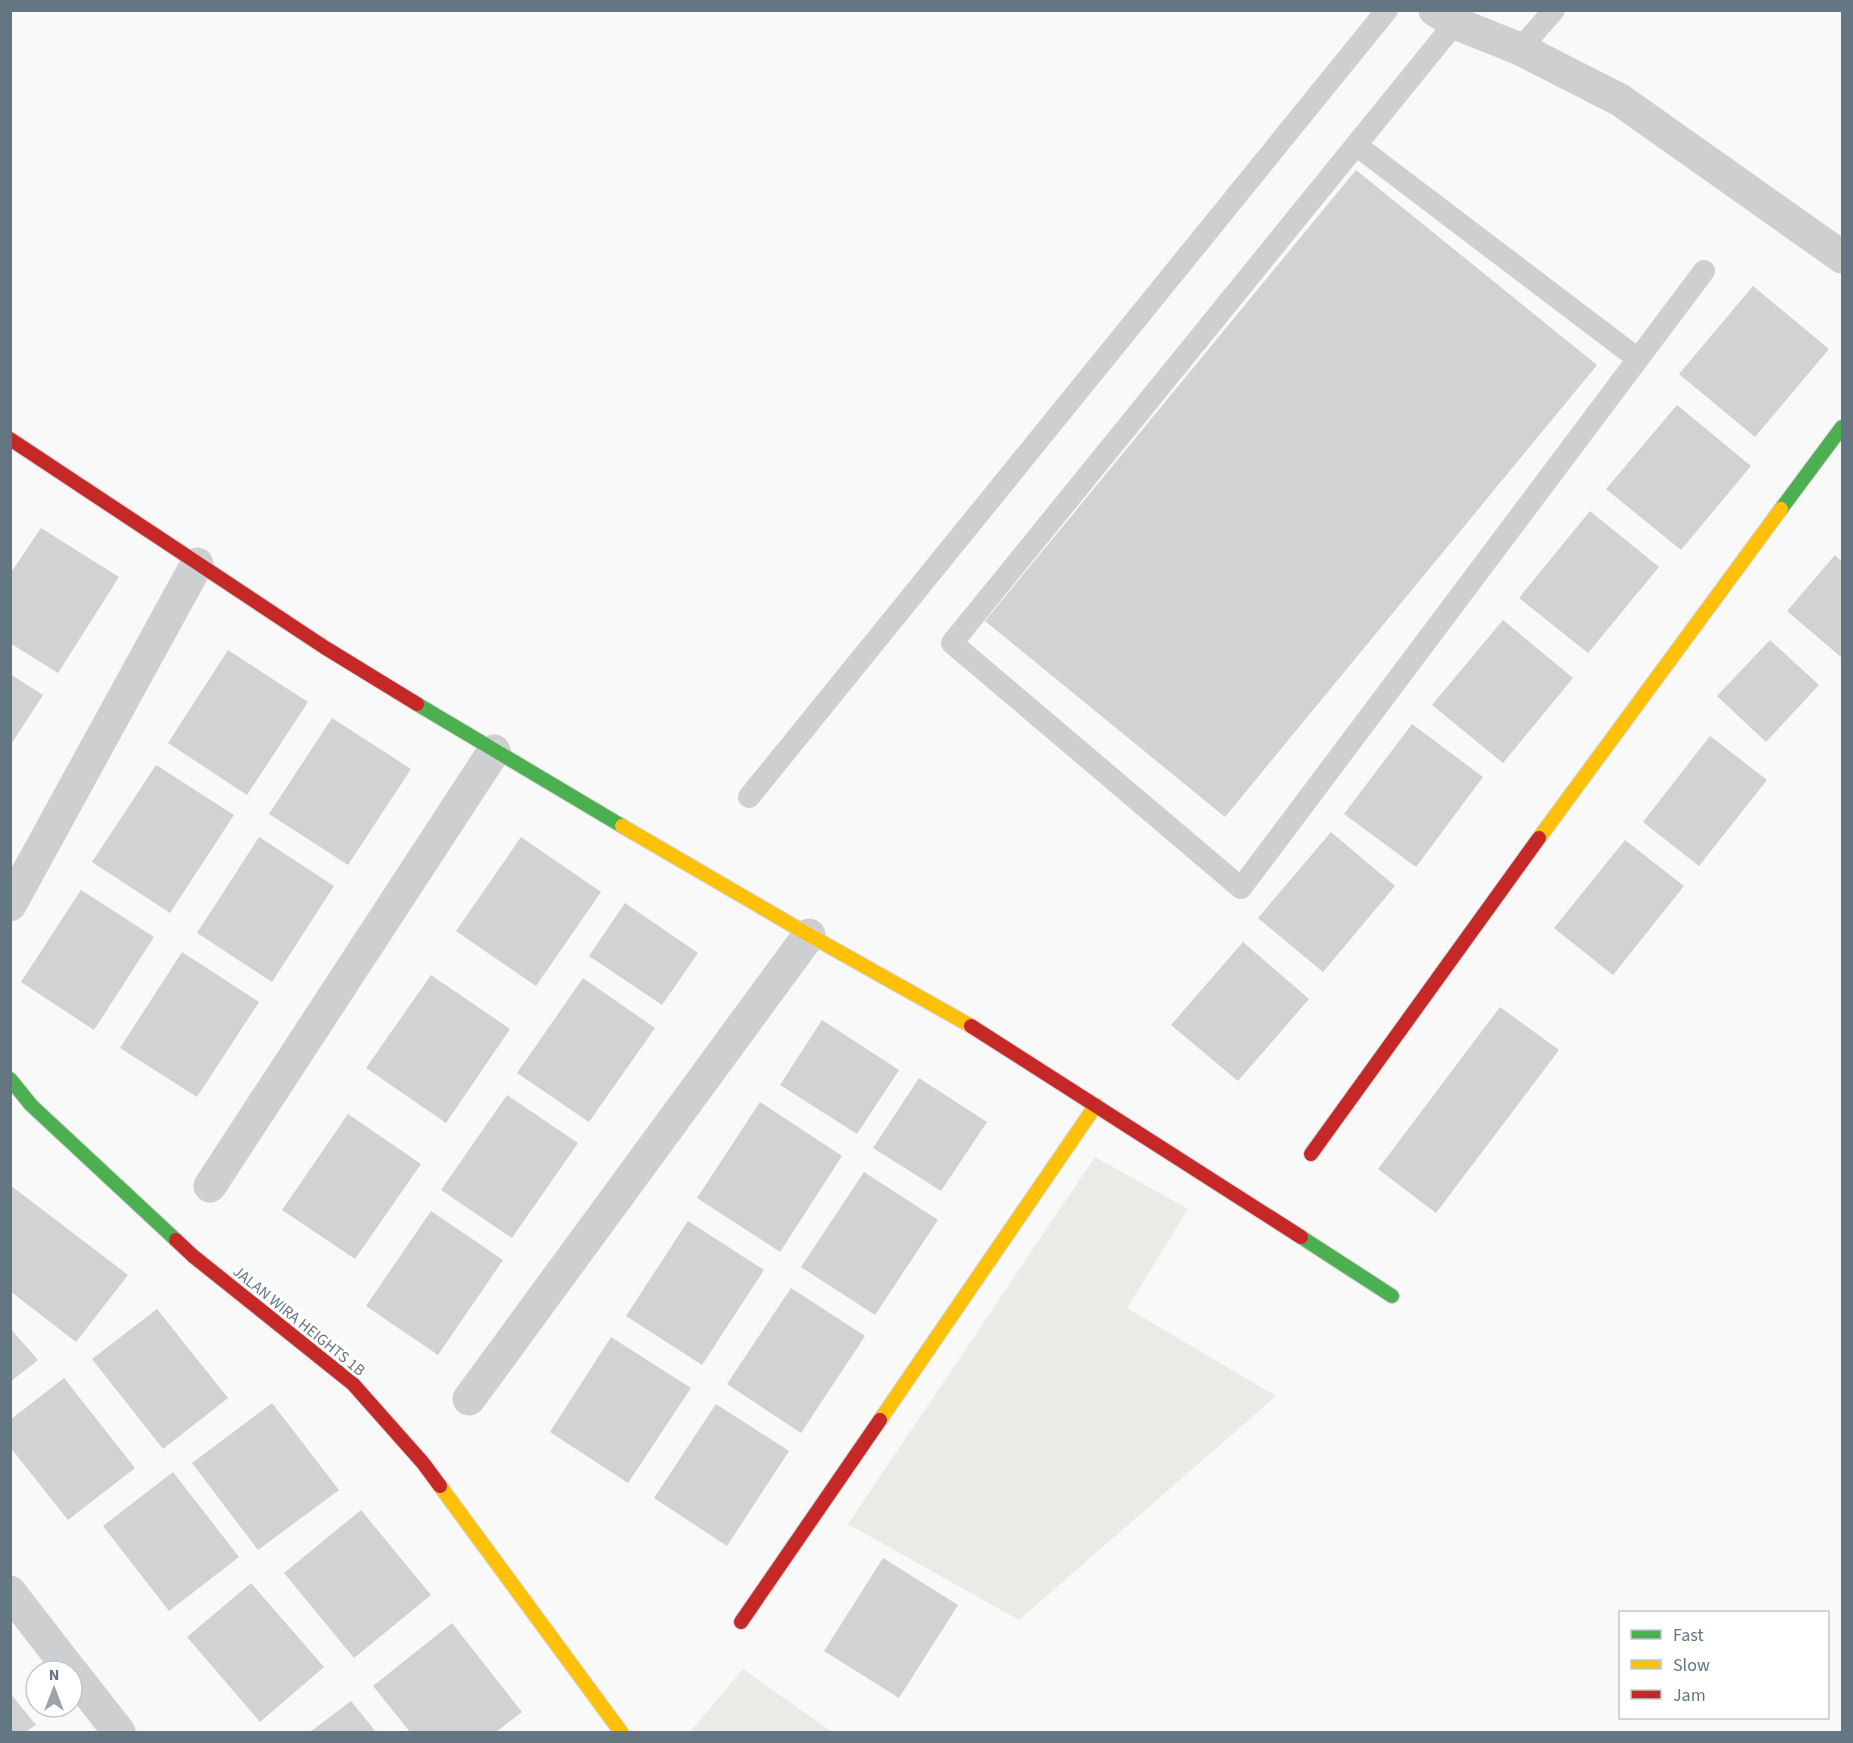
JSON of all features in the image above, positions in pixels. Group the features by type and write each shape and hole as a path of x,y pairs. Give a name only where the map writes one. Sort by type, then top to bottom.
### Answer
{"street":[{"path":"1445,17 1520,49 1620,99 1842,257"},
{"path":"1311,1154 1478,920 1842,427"},
{"path":"10,439 324,647 494,751 809,935 954,1015 1392,1296"},
{"path":"10,905 197,564"},
{"path":"210,1186 494,751"},
{"path":"469,1399 809,935"},
{"name":"JALAN WIRA HEIGHTS 1B","path":"10,1079 31,1106 193,1256 353,1384 423,1463 621,1732"},
{"path":"741,1622 1096,1105"},
{"path":"10,1592 63,1659"},
{"path":"84,1687 119,1732"}],"lane":[{"path":"749,797 1387,10"},
{"path":"1520,49 1554,10"},
{"path":"1445,17 1356,145 952,643 1241,888 1704,271"},
{"path":"1356,145 1638,359"}],"shaded area":[{"path":"1095,1157 1188,1209 1127,1308 1276,1396 1019,1620 848,1524"},
{"path":"743,1669 832,1732 690,1732"}],"building":[{"path":"1356,170 1597,365 1225,817 985,621"},
{"path":"1753,286 1829,349 1755,437 1679,374"},
{"path":"1677,405 1751,466 1681,550 1606,489"},
{"path":"1590,511 1659,567 1588,653 1519,598"},
{"path":"41,528 119,577 58,673 10,643 10,574"},
{"path":"1835,555 1842,562 1842,658 1787,611"},
{"path":"1503,620 1573,678 1503,763 1432,705"},
{"path":"1770,640 1819,685 1766,742 1717,696"},
{"path":"228,650 308,702 247,795 168,743"},
{"path":"10,674 43,695 10,746"},
{"path":"332,718 411,769 348,865 269,814"},
{"path":"1412,724 1483,777 1416,867 1344,814"},
{"path":"1710,736 1767,780 1699,866 1643,822"},
{"path":"156,765 234,815 170,913 92,862"},
{"path":"1331,832 1395,886 1323,972 1258,918"},
{"path":"259,837 334,886 272,982 197,933"},
{"path":"521,837 601,892 536,986 456,931"},
{"path":"1625,840 1684,886 1613,975 1554,928"},
{"path":"81,890 154,937 94,1030 21,982"},
{"path":"625,903 698,953 662,1005 589,956"},
{"path":"1243,942 1309,999 1238,1081 1171,1025"},
{"path":"182,952 259,1002 197,1097 120,1048"},
{"path":"431,975 510,1029 446,1123 366,1068"},
{"path":"583,978 655,1028 589,1122 517,1073"},
{"path":"1500,1007 1559,1050 1436,1213 1378,1169"},
{"path":"822,1020 899,1070 857,1134 780,1085"},
{"path":"919,1078 987,1122 941,1191 873,1148"},
{"path":"507,1095 578,1143 512,1238 441,1190"},
{"path":"760,1102 842,1156 780,1252 697,1198"},
{"path":"348,1114 421,1164 355,1259 282,1210"},
{"path":"864,1172 938,1220 875,1315 801,1267"},
{"path":"10,1185 128,1275 76,1342 10,1291"},
{"path":"431,1211 503,1260 438,1355 366,1306"},
{"path":"688,1221 764,1270 702,1365 626,1316"},
{"path":"791,1288 865,1336 801,1433 727,1384"},
{"path":"157,1309 228,1398 163,1449 92,1359"},
{"path":"10,1328 38,1360 10,1382"},
{"path":"611,1337 691,1388 628,1483 550,1432"},
{"path":"64,1378 135,1468 68,1520 10,1447 10,1420"},
{"path":"272,1403 339,1490 258,1550 192,1463"},
{"path":"716,1404 789,1451 727,1546 654,1498"},
{"path":"173,1472 239,1557 169,1611 103,1526"},
{"path":"361,1510 431,1595 354,1658 284,1573"},
{"path":"883,1558 958,1605 899,1698 824,1651"},
{"path":"251,1583 324,1667 260,1722 187,1637"},
{"path":"452,1623 522,1712 496,1732 410,1732 373,1686"},
{"path":"10,1693 24,1710 24,1719 31,1719 36,1725 25,1732 10,1732"},
{"path":"351,1701 376,1732 310,1732"}],"traffic: fast":[{"path":"1781,509 1842,427"},
{"path":"417,704 622,826"},
{"path":"10,1079 31,1105 176,1240"},
{"path":"1301,1237 1392,1296"}],"traffic: slow":[{"path":"1539,838 1781,509"},
{"path":"622,826 971,1026"},
{"path":"880,1420 1096,1105"},
{"path":"440,1486 621,1732"}],"traffic: jam":[{"path":"10,439 324,647 417,704"},
{"path":"1311,1154 1539,838"},
{"path":"971,1026 1301,1237"},
{"path":"176,1240 353,1384 423,1463 440,1486"},
{"path":"741,1622 880,1420"}]}
